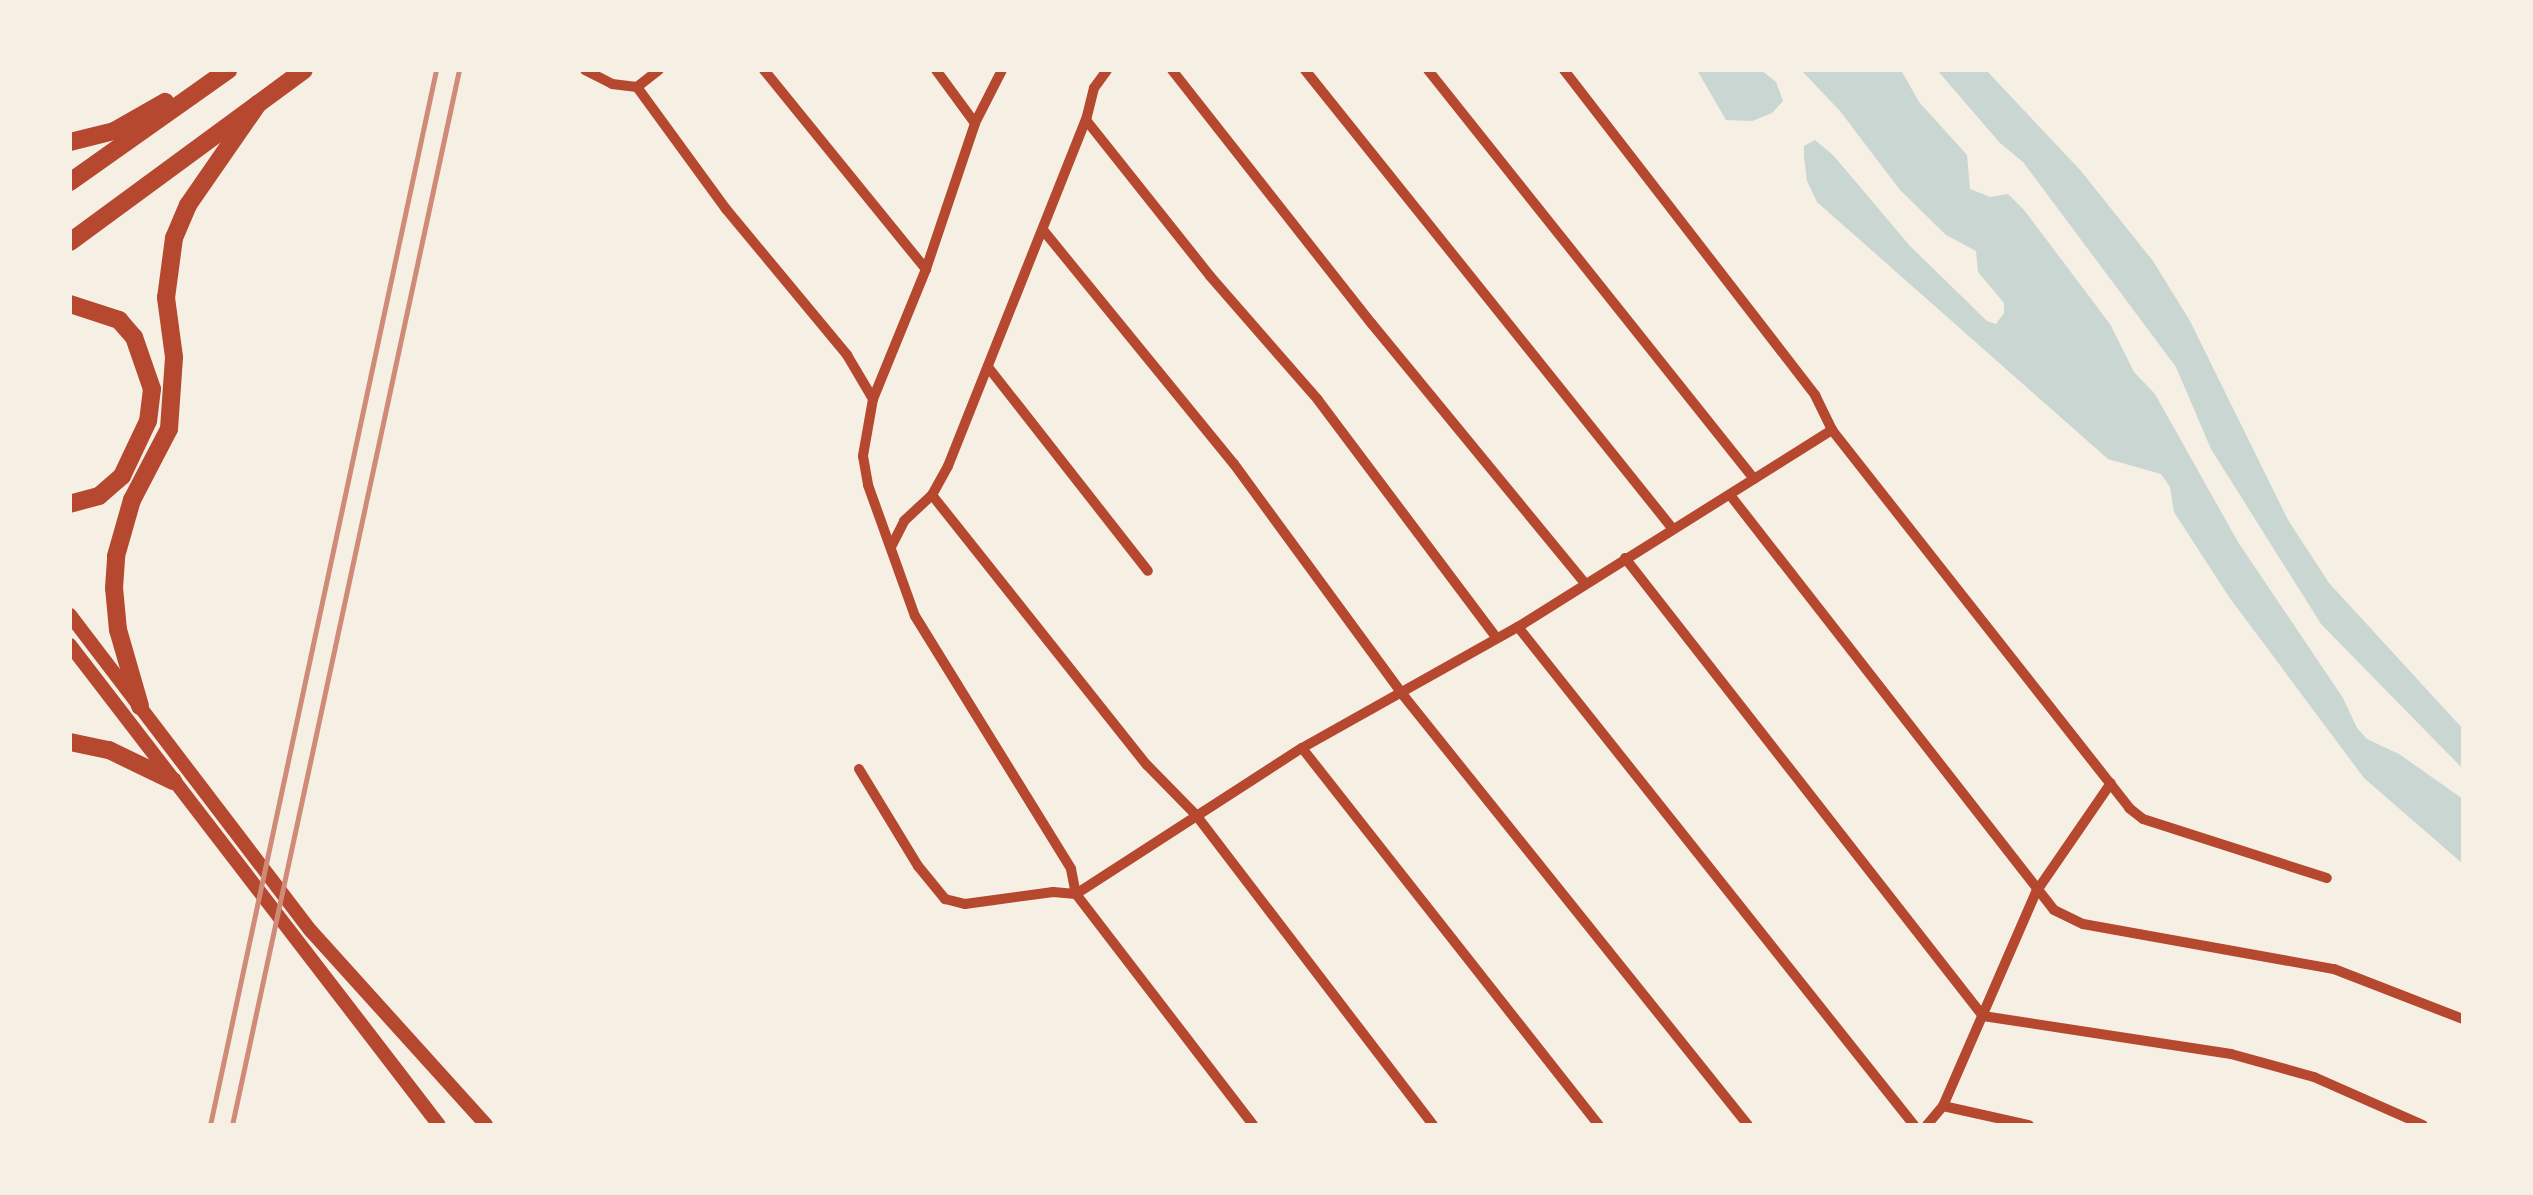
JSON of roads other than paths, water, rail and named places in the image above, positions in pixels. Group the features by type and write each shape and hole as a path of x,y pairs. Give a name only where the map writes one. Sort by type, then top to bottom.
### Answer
{"highway":[{"path":"70,142 114,131 225,70"},
{"path":"70,182 225,70"},
{"path":"70,242 304,70"},
{"path":"140,706 118,630 116,556 132,500 170,429 174,357 166,298 174,238 188,205 258,104"},
{"path":"70,304 119,320 134,337 152,389 148,421 122,476 98,496 70,504"},
{"path":"70,742 109,750 172,781"}],"main road":[{"path":"70,616 311,931 486,1125"},
{"path":"70,645 440,1125"}],"street":[{"path":"585,70 612,84 637,88 726,209 847,356 873,399"},
{"path":"637,88 659,70"},
{"path":"764,70 926,269"},
{"path":"936,70 975,122"},
{"path":"1002,70 975,122 926,269 873,399 864,456 868,485 914,616 1070,868 1076,894 1254,1125"},
{"path":"891,547 904,522 932,495 1043,230 1086,120 1094,88 1106,70"},
{"path":"1172,70 1372,324 1585,583"},
{"path":"1305,70 1672,528"},
{"path":"1428,70 1754,480"},
{"path":"1564,70 1815,395 1832,430 2129,808 2143,818 2327,878"},
{"path":"1086,120 1210,276 1318,400 1496,637"},
{"path":"1043,230 1234,464 1403,695 1748,1125"},
{"path":"988,366 1148,571"},
{"path":"859,770 918,866 945,899 965,904 1052,892 1076,894 1302,748 1403,695 1518,627 1832,430"},
{"path":"932,495 1147,764 1196,814 1433,1125"},
{"path":"1730,496 2036,892 2054,910 2083,924 2316,964 2463,1019"},
{"path":"1625,558 1984,1016 2231,1054 2314,1077 2423,1125"},
{"path":"1518,627 1914,1125"},
{"path":"1302,748 1600,1125"},
{"path":"1927,1125 1943,1106 2036,892 2111,783"},
{"path":"1943,1106 2029,1125"}],"railway":[{"path":"210,1125 436,70"},
{"path":"232,1125 459,70"}]}
